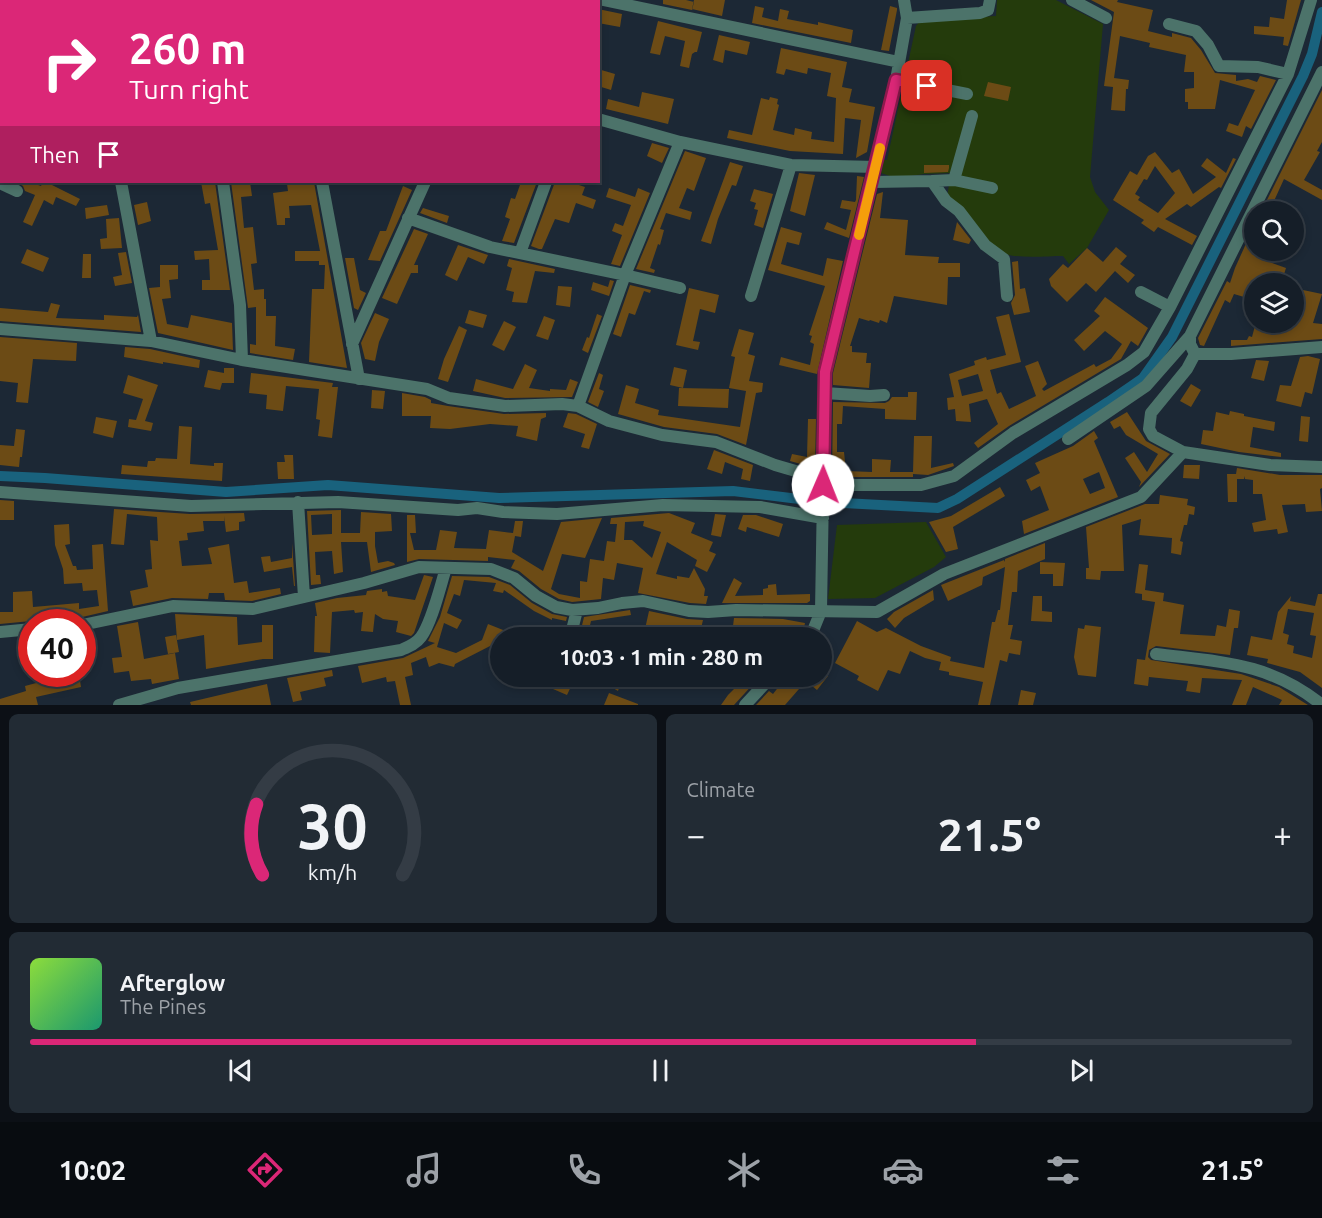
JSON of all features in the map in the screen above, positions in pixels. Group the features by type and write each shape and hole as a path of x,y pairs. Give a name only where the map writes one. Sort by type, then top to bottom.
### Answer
{"street":[{"path":"603,0 624,2 899,62"},
{"path":"815,627 822,611 825,372 896,80 907,18 904,0"},
{"path":"907,18 980,13 988,10 990,0"},
{"path":"1072,0 1106,18"},
{"path":"0,329 151,341 242,360 427,389 448,398 505,406 562,404 578,406 609,421 662,435 716,442 823,482 921,484 954,476 1012,433 1127,365 1144,351 1170,306 1288,74 1311,0"},
{"path":"1168,24 1196,31 1208,45 1219,66 1258,67 1288,74"},
{"path":"1068,439 1146,386 1190,336 1322,72"},
{"path":"896,80 967,94"},
{"path":"954,180 972,116"},
{"path":"600,120 680,142 791,165 876,167"},
{"path":"578,406 625,274 680,142"},
{"path":"751,296 791,165"},
{"path":"873,182 954,180 992,188"},
{"path":"932,181 946,201 959,211 985,245 1004,259 1007,296"},
{"path":"0,183 17,190"},
{"path":"121,183 151,341"},
{"path":"223,183 240,305 242,360"},
{"path":"322,183 359,379"},
{"path":"352,344 425,183"},
{"path":"520,253 546,183"},
{"path":"408,218 490,247 625,274 680,288"},
{"path":"1142,292 1170,306"},
{"path":"1190,336 1190,344 1195,354"},
{"path":"1195,354 1231,354 1322,347"},
{"path":"1195,354 1187,369 1151,413 1149,429 1153,436 1183,452 1270,465 1322,467"},
{"path":"825,393 870,396 884,394"},
{"path":"96,622 173,606 253,609 364,583 419,567 491,569 514,578 536,596 556,607 577,610 643,601 689,611 708,612 736,610 877,612 944,574 1141,497 1183,452"},
{"path":"0,492 191,506 338,501 458,510 477,508 503,512 557,514 663,505 760,507 823,518"},
{"path":"298,502 304,597"},
{"path":"119,705 178,688 401,650 421,638 446,568"},
{"path":"573,627 577,610"},
{"path":"0,632 18,630"},
{"path":"1156,654 1240,664 1273,675 1307,693 1322,705"},
{"path":"745,705 762,687"}],"green space":[{"path":"997,0 1056,0 1103,24 1090,177 1095,192 1109,210 1087,248 1069,264 1063,256 1008,255 987,243 947,197 951,173 896,178 881,173 884,160 887,160 916,26 920,21 996,16"},
{"path":"926,522 946,557 934,567 875,598 828,599 837,525"}],"building":[{"path":"663,0 694,2 692,10 663,4"},
{"path":"694,0 725,0 722,16 692,9"},
{"path":"1091,0 1118,0 1117,2 1153,10 1148,31 1172,37 1172,33 1191,38 1215,73 1236,75 1236,81 1248,79 1257,82 1260,76 1276,80 1251,129 1246,126 1242,137 1226,131 1229,123 1238,126 1255,90 1220,80 1215,109 1188,109 1188,102 1185,102 1185,89 1194,88 1194,72 1184,72 1186,55 1149,47 1150,43 1120,36 1114,78 1129,80 1128,89 1126,89 1125,111 1111,110 1113,87 1104,86 1114,12"},
{"path":"1287,0 1301,0 1288,46 1283,45 1284,37 1254,34 1254,26 1269,27 1270,17 1284,19"},
{"path":"755,6 764,8 762,17 778,21 780,9 789,11 787,19 818,25 818,22 853,30 851,43 752,23"},
{"path":"890,6 897,10 889,51 881,50"},
{"path":"600,9 622,14 620,27 600,23"},
{"path":"658,21 702,32 697,52 692,54 689,68 680,66 685,41 665,36 660,55 650,53"},
{"path":"719,35 750,42 747,55 725,50 723,63 713,60"},
{"path":"781,48 847,62 842,87 852,89 849,102 875,107 867,152 856,158 861,120 845,118 843,154 790,151 727,138 729,130 752,135 761,98 769,100 770,97 778,99 777,104 779,105 773,130 794,135 795,128 812,132 811,139 834,142 836,98 827,96 831,73 808,68 807,74 786,69 784,75 776,73"},
{"path":"600,70 615,74 611,90 600,87"},
{"path":"988,82 1011,87 1008,101 984,96"},
{"path":"1322,90 1322,142 1317,151 1320,152 1304,180 1322,190 1322,200 1284,179 1274,201 1266,201"},
{"path":"642,92 674,99 668,124 606,109 608,99 639,107"},
{"path":"652,143 669,148 662,163 647,156"},
{"path":"685,151 706,158 694,191 687,188 679,208 692,212 690,220 666,213 660,229 664,230 660,245 658,244 650,268 655,270 654,273 636,269"},
{"path":"1155,152 1172,173 1179,169 1193,194 1216,177 1201,166 1207,158 1226,173 1233,158 1236,159 1221,188 1219,187 1191,207 1187,204 1165,219 1197,236 1192,245 1158,227 1154,232 1141,223 1144,220 1113,200 1130,171 1137,175 1148,156","holes":["1155,166 1175,193 1158,213 1138,200 1140,197 1135,194"]},
{"path":"730,162 743,166 736,186 732,185 718,219 711,244 701,241"},
{"path":"924,165 949,165 949,168 948,172 924,173"},
{"path":"799,173 815,175 805,216 790,211"},
{"path":"857,176 864,177 849,238 824,229 827,222 846,230 851,210 840,208 842,200 855,202"},
{"path":"18,183 33,183 41,186 42,183 53,183 52,185 80,199 76,206 56,197 53,205 44,200 32,226 23,222 35,195 25,191 23,186"},
{"path":"201,183 215,183 230,290 202,290 202,280 210,280 209,259 195,260 194,251 218,250 210,203 205,204"},
{"path":"231,183 250,183 252,196 241,197 244,228 253,227 257,263 251,264 254,290 264,289 266,316 276,316 275,346 295,349 293,360 250,353 250,344 256,345 256,307 248,308"},
{"path":"314,183 347,368 309,362 312,289 324,289 325,265 319,265 319,261 295,261 295,251 320,251 311,205 289,206 290,218 285,218 285,225 277,225 273,193 288,191 287,184"},
{"path":"521,183 537,183 514,243 502,241 510,219 505,217 511,198 515,199"},
{"path":"555,183 573,183 585,187 582,195 596,200 593,209 576,203 569,223 555,219 542,249 531,246"},
{"path":"403,186 412,190 380,261 368,260 380,231 386,231"},
{"path":"609,188 635,197 638,188 650,193 620,266 611,264 622,235 612,231 615,223 623,226 631,205 606,197"},
{"path":"754,189 773,194 763,228 754,225 758,210 754,209 756,203 750,201"},
{"path":"883,192 880,218 908,220 905,255 939,257 938,263 960,263 960,277 948,277 947,305 894,296 887,323 859,318 850,346 852,346 852,352 867,353 866,363 871,363 869,388 833,385 833,373 877,194"},
{"path":"147,202 151,221 138,225 134,205"},
{"path":"107,205 109,215 86,219 85,208"},
{"path":"423,208 449,216 447,223 420,213"},
{"path":"119,218 122,248 101,249 100,239 107,238 106,219"},
{"path":"957,222 971,240 969,244 953,240"},
{"path":"781,227 802,233 799,245 787,242 781,264 823,276 827,258 843,261 817,374 779,365 781,357 810,365 814,344 810,342 812,336 809,335 825,286 768,270"},
{"path":"414,229 428,234 414,265 418,265 418,273 411,273 397,304 382,298"},
{"path":"458,245 488,255 484,264 468,257 457,281 445,275"},
{"path":"1116,247 1127,256 1120,264 1135,275 1128,283 1115,271 1096,292 1086,283 1067,302 1051,286 1049,279 1063,264 1068,268 1087,248 1103,262"},
{"path":"1244,248 1244,261 1273,261 1272,263 1286,268 1284,273 1244,273 1244,297 1234,294 1230,303 1225,300 1204,346 1200,345 1198,338 1227,281 1230,283"},
{"path":"27,249 49,258 43,272 21,263"},
{"path":"126,252 132,283 115,286 113,277 122,275 118,253"},
{"path":"83,254 91,254 91,278 82,278"},
{"path":"345,258 354,258 360,290 366,293 358,310 354,308"},
{"path":"509,259 555,269 554,273 535,271 527,303 512,302 514,292 506,290 512,268 507,266"},
{"path":"1018,261 1020,289 1025,288 1030,312 1014,315 1011,303 1015,295 1012,262"},
{"path":"160,265 178,265 178,279 169,280 171,298 162,299 167,324 188,328 191,315 232,323 233,350 158,333 149,288 160,287"},
{"path":"610,280 614,281 609,296 591,290 593,282 608,287"},
{"path":"630,285 651,290 650,293 644,291 635,315 629,313 621,337 613,334"},
{"path":"558,286 572,287 570,307 556,305"},
{"path":"689,288 719,295 715,313 700,309 693,341 700,342 698,350 676,345"},
{"path":"1304,290 1322,294 1313,323 1322,324 1322,339 1231,346 1231,340 1247,340 1249,336 1252,337 1253,333 1304,333"},
{"path":"1105,297 1148,328 1138,346 1131,341 1121,359 1009,426 978,448 974,443 998,424 987,399 969,404 971,422 956,421 955,409 948,410 947,398 954,397 949,374 975,365 974,361 986,357 987,360 1006,355 996,317 1009,314 1021,362 990,370 997,394 1001,392 1009,409 1036,396 1025,366 1038,361 1047,384 1042,389 1044,391 1094,364 1096,367 1111,359 1122,344 1105,331 1084,351 1074,340 1100,316 1094,311","holes":["978,374 983,391 962,396 958,380"]},
{"path":"51,303 60,305 56,318 104,320 104,315 137,317 138,315 141,332 0,321 0,308 48,312"},
{"path":"469,310 487,315 483,328 465,323"},
{"path":"375,313 389,319 379,342 375,361 365,359 361,343"},
{"path":"597,314 602,316 588,353 582,350 587,337 589,338"},
{"path":"544,316 555,320 548,340 536,336"},
{"path":"504,321 516,327 504,351 492,345"},
{"path":"459,326 467,330 448,382 438,379"},
{"path":"739,329 754,333 748,354 755,356 749,381 763,383 762,392 756,393 746,445 717,434 664,427 618,414 626,385 639,389 635,403 659,410 658,415 740,427 746,391 729,388 735,357 731,356"},
{"path":"0,337 77,343 76,361 33,359 28,403 16,402 18,383 0,381"},
{"path":"125,347 150,349 200,360 199,368 124,357"},
{"path":"1300,357 1320,359 1312,394 1305,392 1301,407 1276,401 1280,385 1291,386"},
{"path":"1256,360 1269,361 1264,381 1251,378"},
{"path":"525,364 537,370 529,388 550,391 550,389 566,390 570,379 578,382 572,397 505,398 473,391 476,379 513,389"},
{"path":"674,367 687,370 683,388 670,385"},
{"path":"224,368 234,368 234,383 222,383 220,390 204,387 208,370 224,373"},
{"path":"251,373 333,383 332,387 338,387 332,438 318,436 320,420 316,419 319,389 286,386 283,411 266,409 267,395 249,393"},
{"path":"599,373 603,375 599,389 604,391 598,407 588,402"},
{"path":"128,375 158,385 145,421 153,423 151,431 128,427 129,419 136,420 143,399 123,393"},
{"path":"1191,384 1201,390 1191,407 1180,401"},
{"path":"679,388 729,389 728,408 678,406"},
{"path":"372,390 385,391 383,409 371,408"},
{"path":"908,392 917,392 916,420 885,419 885,409 843,406 842,424 837,424 837,452 844,452 846,471 872,472 872,459 891,460 890,472 913,472 914,436 932,436 931,468 953,463 954,466 928,475 913,474 913,477 832,477 833,402 885,403 892,397 908,397"},
{"path":"402,393 425,397 431,400 431,403 448,406 504,414 546,413 546,417 541,419 537,441 516,436 518,426 490,424 450,429 430,428 431,416 402,416"},
{"path":"1230,411 1275,422 1274,431 1253,427 1250,447 1281,453 1281,457 1239,452 1201,444 1203,430 1213,431 1216,412 1229,415"},
{"path":"1127,412 1146,441 1170,454 1139,487 1141,482 1125,458 1134,452 1147,472 1158,454 1126,435 1120,426 1114,429 1110,422"},
{"path":"568,413 576,414 597,424 589,449 581,447 585,434 563,427"},
{"path":"1301,416 1310,417 1308,442 1299,441"},
{"path":"96,417 117,421 113,438 93,433"},
{"path":"808,419 816,419 815,468 790,461 792,454 807,457"},
{"path":"179,426 192,427 190,464 214,466 214,463 223,463 222,481 121,474 122,465 147,467 148,461 155,461 156,458 177,459"},
{"path":"16,429 25,430 19,467 0,465 0,445 14,446"},
{"path":"1094,431 1098,438 1094,441 1118,497 1024,534 1022,521 1049,510 1040,486 1031,491 1026,480 1040,473 1035,463 1073,446","holes":["1099,472 1105,488 1090,494 1083,479"]},
{"path":"714,450 753,465 750,481 741,479 743,469 725,462 722,474 707,469"},
{"path":"284,455 293,455 294,479 278,479 277,462 285,462"},
{"path":"1184,465 1200,465 1199,479 1183,478"},
{"path":"1237,468 1280,475 1322,475 1322,488 1320,489 1322,511 1306,512 1305,504 1282,505 1288,532 1278,534 1277,529 1254,532 1252,523 1266,520 1262,494 1253,494 1253,480 1245,479 1245,476 1244,479 1237,479 1237,502 1228,502 1227,474 1236,474"},
{"path":"1000,487 1005,496 953,527 958,549 946,552 929,522 951,516"},
{"path":"1160,495 1188,499 1187,505 1195,507 1194,515 1189,514 1187,525 1184,525 1180,541 1183,542 1181,555 1171,553 1172,538 1139,535 1141,519 1122,525 1124,571 1101,571 1100,580 1086,579 1086,568 1089,568 1086,527 1145,504 1159,504"},
{"path":"0,500 14,501 14,520 0,520"},
{"path":"114,509 190,514 244,513 245,521 239,522 239,530 226,532 225,521 203,521 204,531 187,533 188,540 179,541 182,566 212,564 208,548 229,544 234,583 247,581 249,593 280,588 281,594 252,601 225,600 224,593 209,593 208,599 172,598 133,606 130,591 148,587 145,570 152,569 150,540 158,541 157,517 127,514 124,545 111,544"},
{"path":"341,510 341,533 360,533 361,512 391,514 392,531 375,532 375,546 378,563 388,561 395,565 371,572 367,542 341,542 343,572 334,574 332,551 315,552 316,575 320,575 321,584 311,585 307,511","holes":["332,514 332,534 312,535 311,515"]},
{"path":"669,513 695,523 691,533 713,542 709,551 716,554 707,572 695,566 697,560 667,542 656,574 677,579 677,576 689,578 694,568 705,589 704,596 708,596 706,604 638,593 643,568 617,563 614,580 603,578 601,599 572,602 559,599 541,589 519,571 511,568 515,560 488,557 488,561 419,559 407,562 407,515 415,515 416,533 410,533 414,550 436,550 440,530 457,532 454,548 486,549 489,530 513,533 515,521 523,521 521,537 515,536 512,552 543,571 561,522 602,518 585,558 562,554 551,589 559,594 580,598 580,581 587,582 590,559 604,561 607,541 615,542 617,524 610,524 611,518","holes":["644,521 643,526 661,532 652,558 632,540 624,540 625,522"]},
{"path":"715,514 726,515 721,537 711,535"},
{"path":"743,515 756,515 783,524 779,537 747,527 746,532 738,529"},
{"path":"69,524 70,544 65,545 73,566 76,566 77,570 93,569 92,545 103,544 108,611 96,614 96,609 79,609 99,606 97,590 83,591 82,583 64,584 63,569 55,545 54,525"},
{"path":"292,543 295,586 292,567 264,572 261,557 270,556 271,562 292,558"},
{"path":"1045,543 1045,559 1018,571 1017,592 1012,592 1008,625 1013,625 1010,639 1022,641 1020,655 1009,653 1007,662 1000,660 990,705 978,705 983,682 949,675 949,672 939,670 941,662 910,651 900,674 888,670 878,691 857,680 859,676 835,663 857,621 877,632 886,628 921,646 951,657 950,661 984,668 992,622 995,622 998,610 1000,610 1005,567 983,577 982,585 948,601 941,585 1004,560 1005,562 1005,559"},
{"path":"1040,562 1065,563 1063,586 1053,586 1053,574 1040,574"},
{"path":"1139,564 1148,565 1145,590 1164,593 1163,601 1184,605 1180,634 1215,636 1217,625 1226,627 1229,609 1240,611 1238,628 1234,628 1230,655 1156,646 1149,650 1148,657 1151,660 1241,674 1279,687 1308,705 1279,705 1282,700 1253,687 1246,705 1232,705 1242,680 1202,678 1200,693 1186,691 1188,681 1149,677 1148,686 1134,684 1137,659 1145,660 1155,602 1142,600 1142,594 1135,593"},
{"path":"424,575 433,577 411,636 396,632 398,621 383,619 375,614 373,632 361,631 363,612 355,613 354,610 332,612 330,653 314,652 315,616 317,616 315,603 366,595 367,591 382,589 382,592 387,591 388,596 415,600"},
{"path":"452,576 489,577 510,585 532,603 552,614 567,617 566,621 552,618 552,620 534,611 504,590 503,593 493,591 496,583 464,580 460,596 454,594 447,613 462,620 457,629 444,623 437,647 456,653 482,640 488,624 496,627 490,627 490,646 455,664 454,667 439,663 429,667 426,657 411,663 413,675 405,677 411,705 400,705 395,681 387,682 386,677 362,683 358,666 403,658 435,643 428,641 440,617"},
{"path":"734,578 742,583 735,596 763,595 763,589 768,588 768,585 776,584 777,595 810,594 810,601 807,603 722,603"},
{"path":"933,590 934,600 904,618 895,628 887,619 894,612"},
{"path":"32,591 33,607 79,603 79,609 18,609 18,622 0,624 0,612 13,612 13,592"},
{"path":"1318,594 1322,594 1322,688 1300,672 1267,663 1268,659 1247,655 1251,636 1272,640 1278,612 1291,596 1290,601 1315,606","holes":["1288,609 1314,613 1310,635 1316,636 1312,658 1293,653 1294,646 1287,644 1289,635 1283,633"]},
{"path":"1033,596 1042,596 1042,611 1052,612 1052,622 1031,621"},
{"path":"630,610 631,615 591,621 590,627 582,627 584,617"},
{"path":"649,611 703,620 701,627 645,627"},
{"path":"175,614 237,617 238,645 262,642 262,625 273,625 273,659 206,669 204,635 177,640"},
{"path":"734,618 783,619 805,623 804,627 733,626"},
{"path":"138,622 144,659 175,653 179,679 152,684 151,679 131,681 129,671 114,673 112,658 122,657 117,626"},
{"path":"1085,625 1101,627 1096,677 1078,675 1074,657 1078,628 1084,629"},
{"path":"176,635 179,652 168,654 165,637"},
{"path":"332,670 333,676 324,678 326,686 300,692 302,700 293,702 287,678"},
{"path":"267,684 271,705 191,705 190,702"},
{"path":"25,687 81,687 36,697 38,705 0,705 0,699 26,691"},
{"path":"554,687 571,687 567,695 553,689"},
{"path":"736,687 750,687 734,705 721,705"},
{"path":"778,687 801,687 785,705 756,705 769,691 773,694"},
{"path":"1021,690 1036,693 1033,705 1018,705"},
{"path":"609,693 638,704 638,705 604,705"}],"waterway":[{"path":"0,476 226,492 328,485 499,498 733,491 824,502 938,508 957,499 1143,378 1172,337 1303,76 1312,54 1322,12"}],"slow traffic":[{"path":"859,235 880,148"}],"route":[{"path":"823,485 825,372 896,80 927,86"}]}
